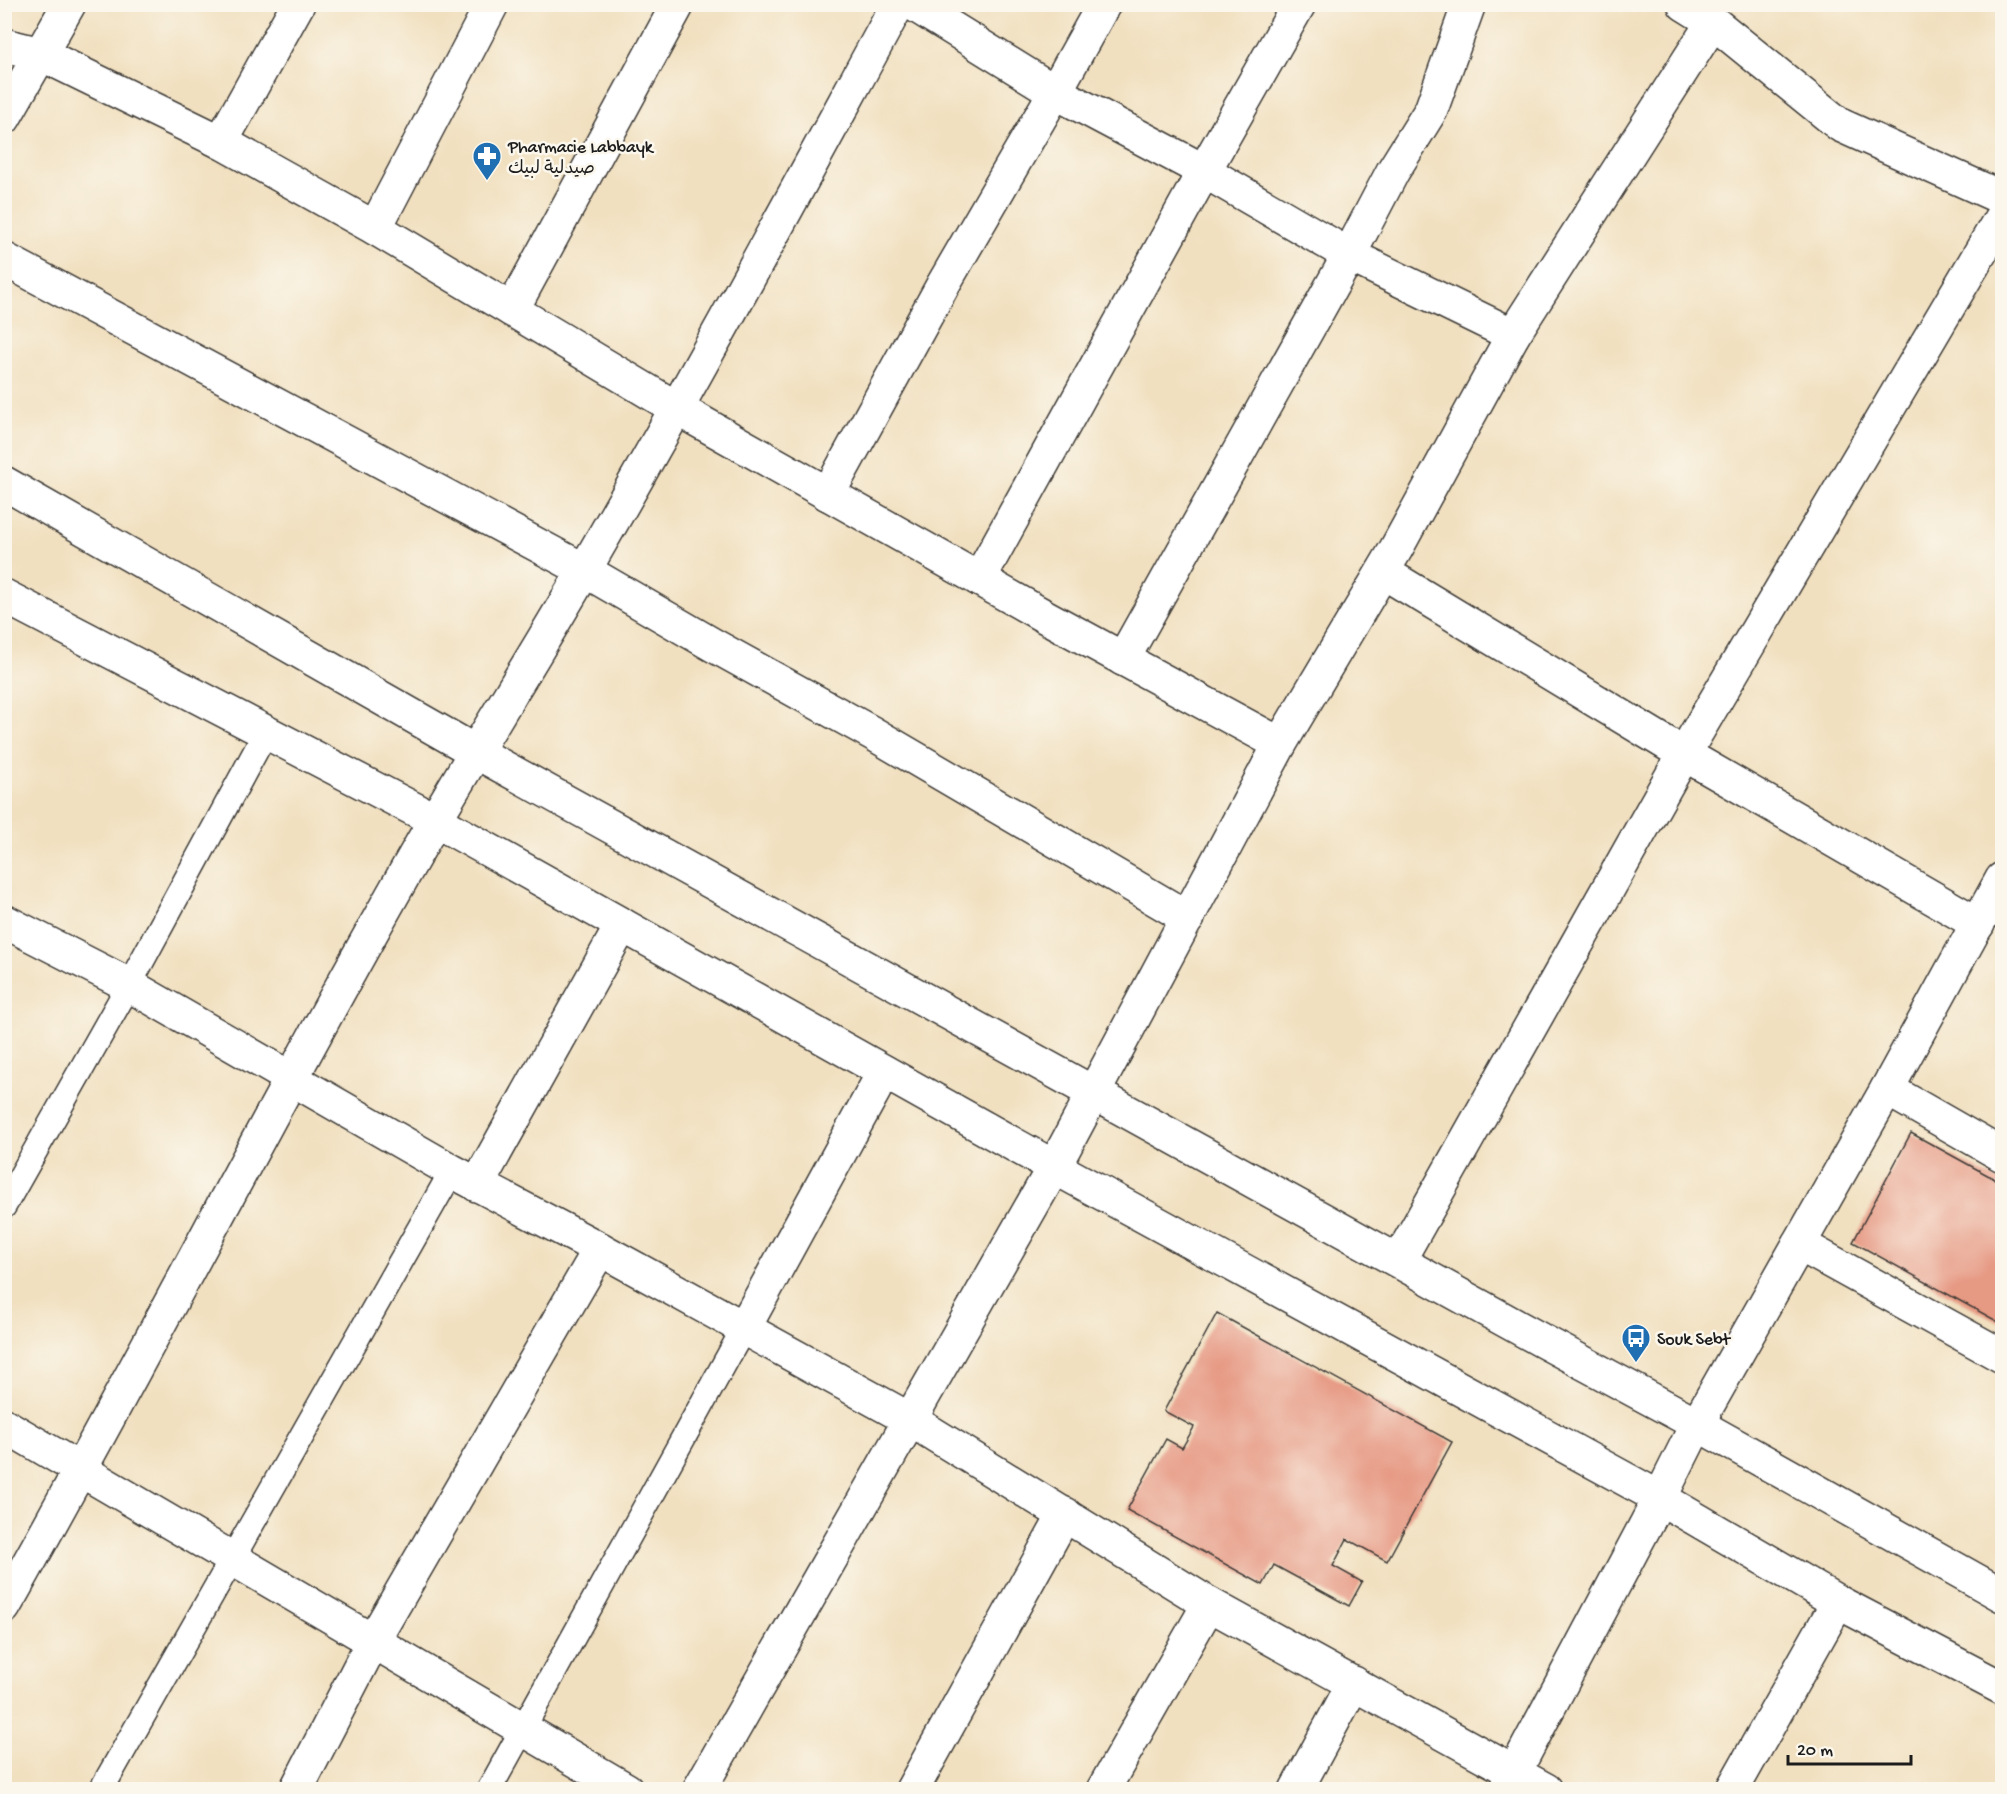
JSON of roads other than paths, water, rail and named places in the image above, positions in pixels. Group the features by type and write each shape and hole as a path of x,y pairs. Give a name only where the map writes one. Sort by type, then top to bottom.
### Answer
{"street":[{"path":"4,118 69,4"},
{"path":"221,142 298,4"},
{"path":"375,228 492,4"},
{"path":"512,310 678,4"},
{"path":"4,1607 82,1470 291,1078 435,820 584,570 676,408 898,4"},
{"path":"913,4 1055,92 1204,171 1349,255 1513,335"},
{"path":"828,494 944,283 1104,4"},
{"path":"979,579 1204,171 1299,4"},
{"path":"1123,659 1349,255 1393,171 1431,110 1469,4"},
{"path":"1684,4 1717,13 1840,125 2002,198"},
{"path":"699,1790 1054,1167 1280,744 1383,572 1513,335 1717,13"},
{"path":"4,45 41,54 221,142 375,228 676,408 979,579 1280,744"},
{"path":"1399,1260 1684,754 2002,216"},
{"path":"4,259 584,570 872,733 1188,918"},
{"path":"4,483 476,752 1697,1424 2002,1595"},
{"path":"1383,572 1684,754 1978,924"},
{"path":"4,596 435,820 1054,1167 1660,1498 1838,1602 2002,1688"},
{"path":"1510,1781 1697,1424 1887,1089 2002,879"},
{"path":"4,921 129,985 464,1178 600,1249 909,1419 1209,1604 1354,1683 1510,1781 1546,1790"},
{"path":"464,1178 622,925"},
{"path":"744,1328 884,1072"},
{"path":"1887,1089 2002,1155"},
{"path":"1799,1244 2002,1356"},
{"path":"296,1790 373,1641 600,1249"},
{"path":"4,1425 627,1790"},
{"path":"912,1790 1065,1514"},
{"path":"1732,1790 1838,1602"},
{"path":"1102,1790 1209,1604"},
{"path":"1296,1790 1354,1683"}],"lane":[{"path":"4,1206 129,985 266,732"},
{"path":"101,1790 231,1558 464,1178"},
{"path":"489,1790 744,1328"}],"place":[{"name":"Pharmacie Labbayk صيدلية لبيك","path":"487,182"},
{"name":"Souk Sebt","path":"1636,1364"}]}
